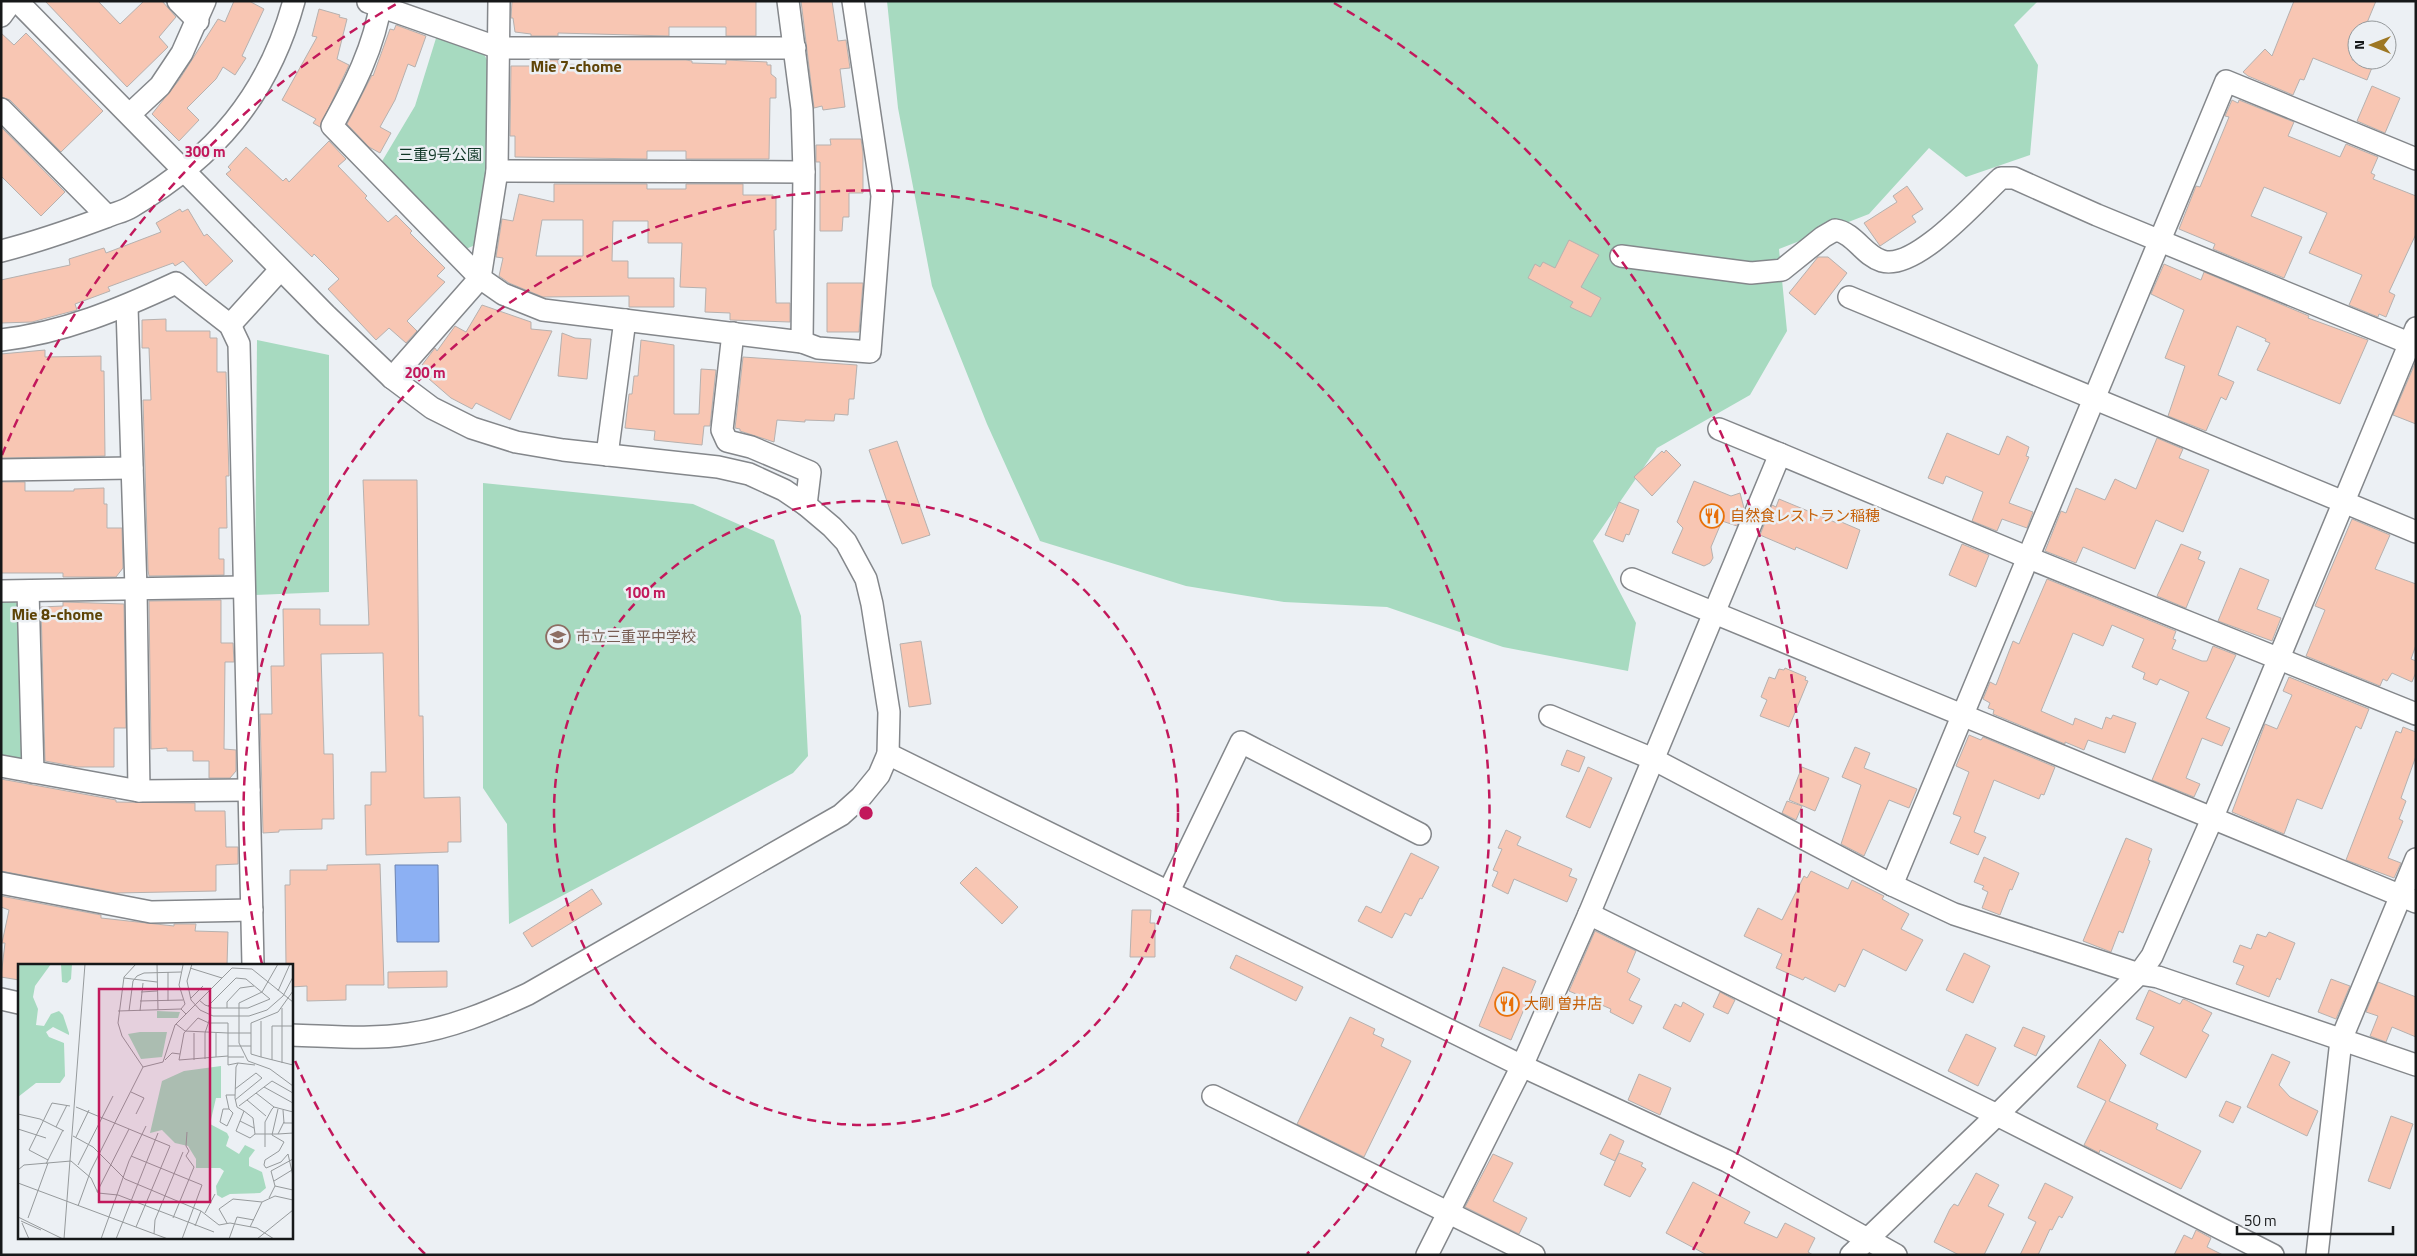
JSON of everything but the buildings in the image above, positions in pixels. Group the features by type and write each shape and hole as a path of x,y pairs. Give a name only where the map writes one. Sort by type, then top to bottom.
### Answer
{"street":[{"path":"1,16 12,1"},
{"path":"17,1 130,114 280,270 392,378 432,408 495,436 548,448 733,470 765,479 806,505 846,542 866,579 872,604 889,712 888,754 879,775 861,797 841,815 528,994 480,1016 447,1026 410,1034 383,1037 292,1035"},
{"path":"130,114 160,86 182,53 201,11 178,1"},
{"path":"1,251 38,242 130,208 222,138 256,92 276,55 294,1"},
{"path":"392,378 480,278 497,171 499,1"},
{"path":"788,1 802,109 804,172 802,342"},
{"path":"795,48 499,48 376,2 368,51 354,87 332,126 480,278 503,294 544,310 802,342 818,348 870,352 882,196 853,1"},
{"path":"1892,885 2226,81 2416,159"},
{"path":"1,109 107,216"},
{"path":"497,171 804,172"},
{"path":"1621,256 1751,273 1775,273 1782,270 1823,237 1835,230 1846,233 1876,259 1890,263 1918,253 2001,178 2014,178 2160,240 2414,339 2343,501 2212,819 2152,956 2139,974 1997,1115 1851,1255"},
{"path":"230,325 280,270"},
{"path":"1,340 25,337 66,327 127,307 176,283 230,325 239,344 243,588 253,964"},
{"path":"1849,297 2416,532"},
{"path":"127,307 136,589 139,791"},
{"path":"607,454 625,320"},
{"path":"733,333 722,430 727,441 751,447 810,472 806,505"},
{"path":"1718,429 2029,558 2416,714"},
{"path":"1427,1255 1522,1066 1589,914 1780,454"},
{"path":"1,470 132,468"},
{"path":"1632,579 2409,899"},
{"path":"1,591 243,588"},
{"path":"28,591 34,772"},
{"path":"1550,716 1653,759 1892,885 1954,914 2139,974 2158,977 2416,1065"},
{"path":"1168,893 1241,742 1420,834"},
{"path":"888,754 1522,1066 1727,1162 1896,1255"},
{"path":"1,766 139,791 249,790"},
{"path":"2317,1255 2341,1040 2409,899 2416,860"},
{"path":"1,883 151,912 252,910"},
{"path":"1589,914 1997,1115 2273,1255"},
{"path":"1,999 18,1003"},
{"path":"1213,1096 1534,1255"}],"green space":[{"path":"887,1 2038,1 2014,25 2038,65 2030,155 1966,177 1929,148 1869,214 1779,249 1787,331 1750,395 1657,448 1593,541 1636,623 1628,671 1503,647 1387,607 1284,602 1186,586 1040,541 987,424 932,286 898,108"},
{"name":"三重9号公園","path":"437,35 482,50 487,60 487,172 475,245 466,249 381,163 415,106"},
{"path":"257,340 329,355 329,592 255,595"},
{"path":"483,483 693,504 774,540 801,616 808,756 793,773 509,924 507,824 483,788"},
{"path":"1,601 14,601 22,609 26,756 18,762 1,759"}],"water":[{"path":"395,865 438,865 439,942 397,942"}],"place":[{"name":"自然食レストラン稲穂","path":"1712,516"},
{"name":"市立三重平中学校","path":"558,637"},
{"name":"大剛 曽井店","path":"1507,1004"}],"district":[{"name":"Mie 7-chome","path":"576,66"},
{"name":"Mie 8-chome","path":"57,614"}]}
